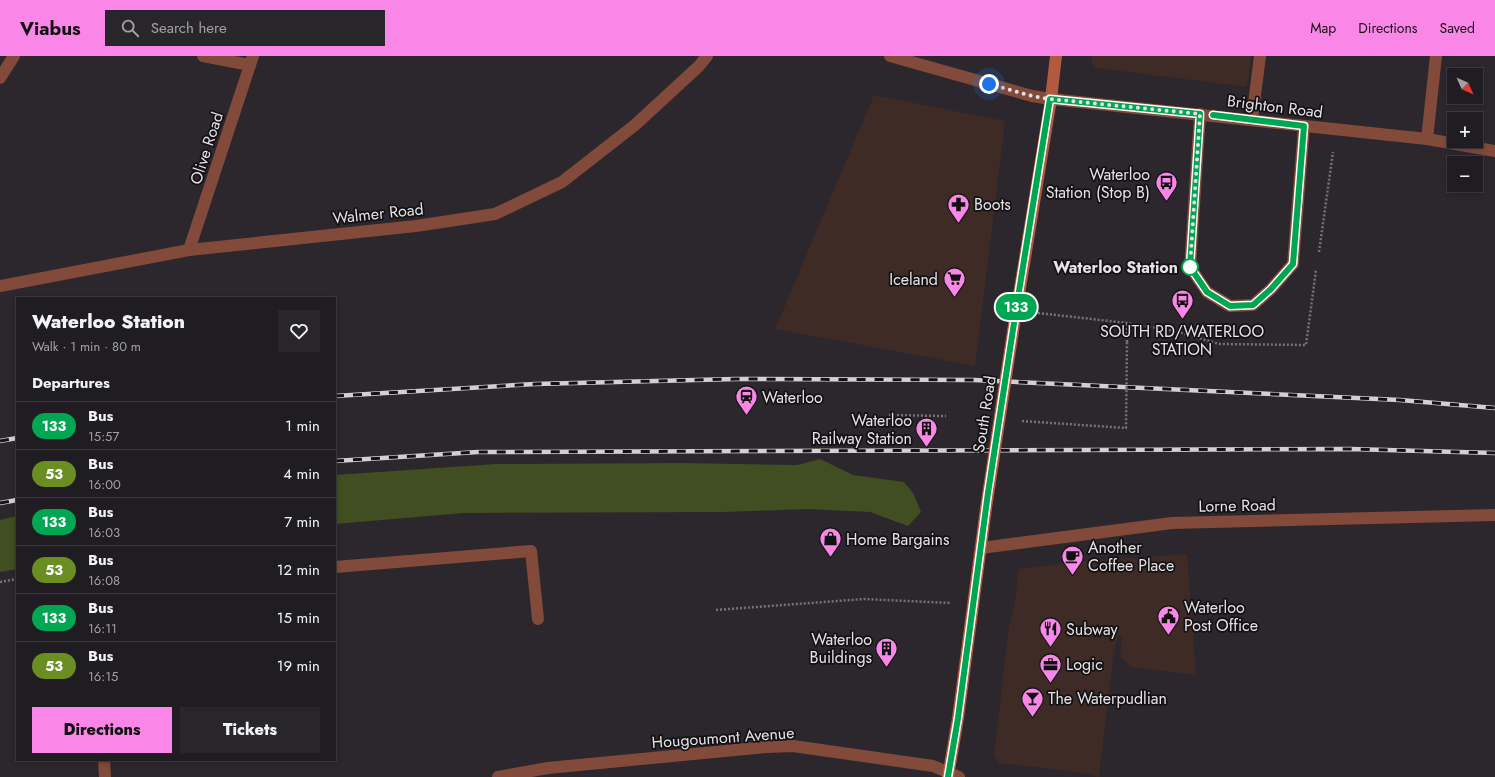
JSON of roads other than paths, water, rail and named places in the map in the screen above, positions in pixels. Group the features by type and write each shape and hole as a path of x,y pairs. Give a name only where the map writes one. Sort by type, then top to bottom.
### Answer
{"street":[{"path":"0,78 14,56"},
{"path":"203,56 251,60"},
{"name":"Walmer Road","path":"0,286 189,250 416,226 495,214 562,182 635,125 700,66 707,56"},
{"name":"Brighton Road","path":"890,56 1032,96 1050,99 1252,119 1427,139 1495,151"},
{"name":"South Road","path":"952,776 980,548 1056,56"},
{"path":"1252,119 1260,56"},
{"path":"1427,139 1436,56"},
{"name":"Olive Road","path":"189,250 251,60"},
{"path":"1200,114 1190,267 1207,292 1230,306 1253,305 1271,289 1293,264 1304,126"},
{"name":"Lorne Road","path":"980,548 1172,523 1495,514"},
{"path":"336,567 532,552 538,619"},
{"name":"Hougoumont Avenue","path":"498,777 548,773 766,747 793,746 933,766 952,776"},
{"path":"104,761 106,777"}],"railway":[{"path":"336,396 535,384 736,379 974,380 1400,400 1495,408"},
{"path":"0,441 16,438"},
{"path":"336,461 478,452 1350,449 1495,453"},
{"path":"0,503 16,500"}],"place":[{"name":"Waterloo Station (Stop B)","path":"1166,202"},
{"name":"Boots","path":"959,224"},
{"name":"Waterloo Station","path":"1190,267"},
{"name":"Iceland","path":"954,298"},
{"name":"SOUTH RD/WATERLOO STATION","path":"1182,320"},
{"name":"Waterloo","path":"747,416"},
{"name":"Waterloo Railway Station","path":"927,448"},
{"name":"Home Bargains","path":"830,558"},
{"name":"Another Coffee Place","path":"1072,576"},
{"name":"Waterloo Post Office","path":"1169,636"},
{"name":"Subway","path":"1051,648"},
{"name":"Waterloo Buildings","path":"887,668"},
{"name":"Logic","path":"1051,684"},
{"name":"The Waterpudlian","path":"1033,718"}]}
